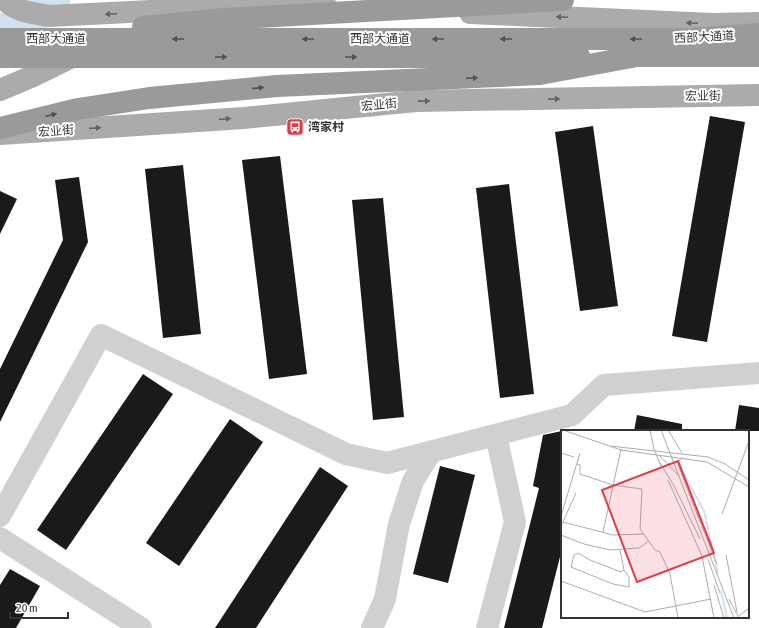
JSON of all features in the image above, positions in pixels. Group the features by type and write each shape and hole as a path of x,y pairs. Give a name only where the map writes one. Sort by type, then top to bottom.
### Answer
{"highway":[{"path":"128,28 224,19 563,0"},
{"name":"西部大通道","path":"0,39 692,39 759,34"},
{"path":"0,128 78,109 149,98 277,86 540,74 637,56"},
{"path":"728,56 759,60"},
{"name":"西部大通道","path":"0,57 759,56"}],"main road":[{"path":"8,3 25,12 48,16 293,4 392,10 706,23 759,23"},
{"path":"6,88 33,76 161,11"},
{"name":"宏业街","path":"0,134 244,118 416,102 759,95"}],"street":[{"path":"0,516 101,335 346,454 387,463 572,415 604,385 759,373"},
{"path":"487,628 515,522 496,435"},
{"path":"372,628 385,599 399,524 413,481 431,452"},
{"path":"0,538 141,628"}],"building":[{"path":"710,116 745,122 707,342 672,336"},
{"path":"593,126 618,306 580,311 555,132"},
{"path":"280,156 307,374 269,379 242,160"},
{"path":"183,165 201,334 163,338 145,169"},
{"path":"79,177 88,242 0,422 0,369 63,240 55,180"},
{"path":"509,184 534,394 500,398 476,188"},
{"path":"0,191 17,199 0,234"},
{"path":"383,198 404,417 373,420 352,200"},
{"path":"143,374 173,394 66,550 37,530"},
{"path":"739,405 759,408 759,431 735,430"},
{"path":"637,415 682,424 682,430 634,430"},
{"path":"230,419 263,442 179,566 146,543"},
{"path":"561,431 561,553 542,628 504,628 539,488 533,486 543,435"},
{"path":"440,466 475,475 448,583 413,574"},
{"path":"320,467 348,486 256,628 215,628"},
{"path":"10,569 40,586 16,628 0,628 0,585"}],"waterway":[{"path":"0,31 24,26 49,1 53,0"}],"place":[{"name":"湾家村","path":"295,127"}]}
